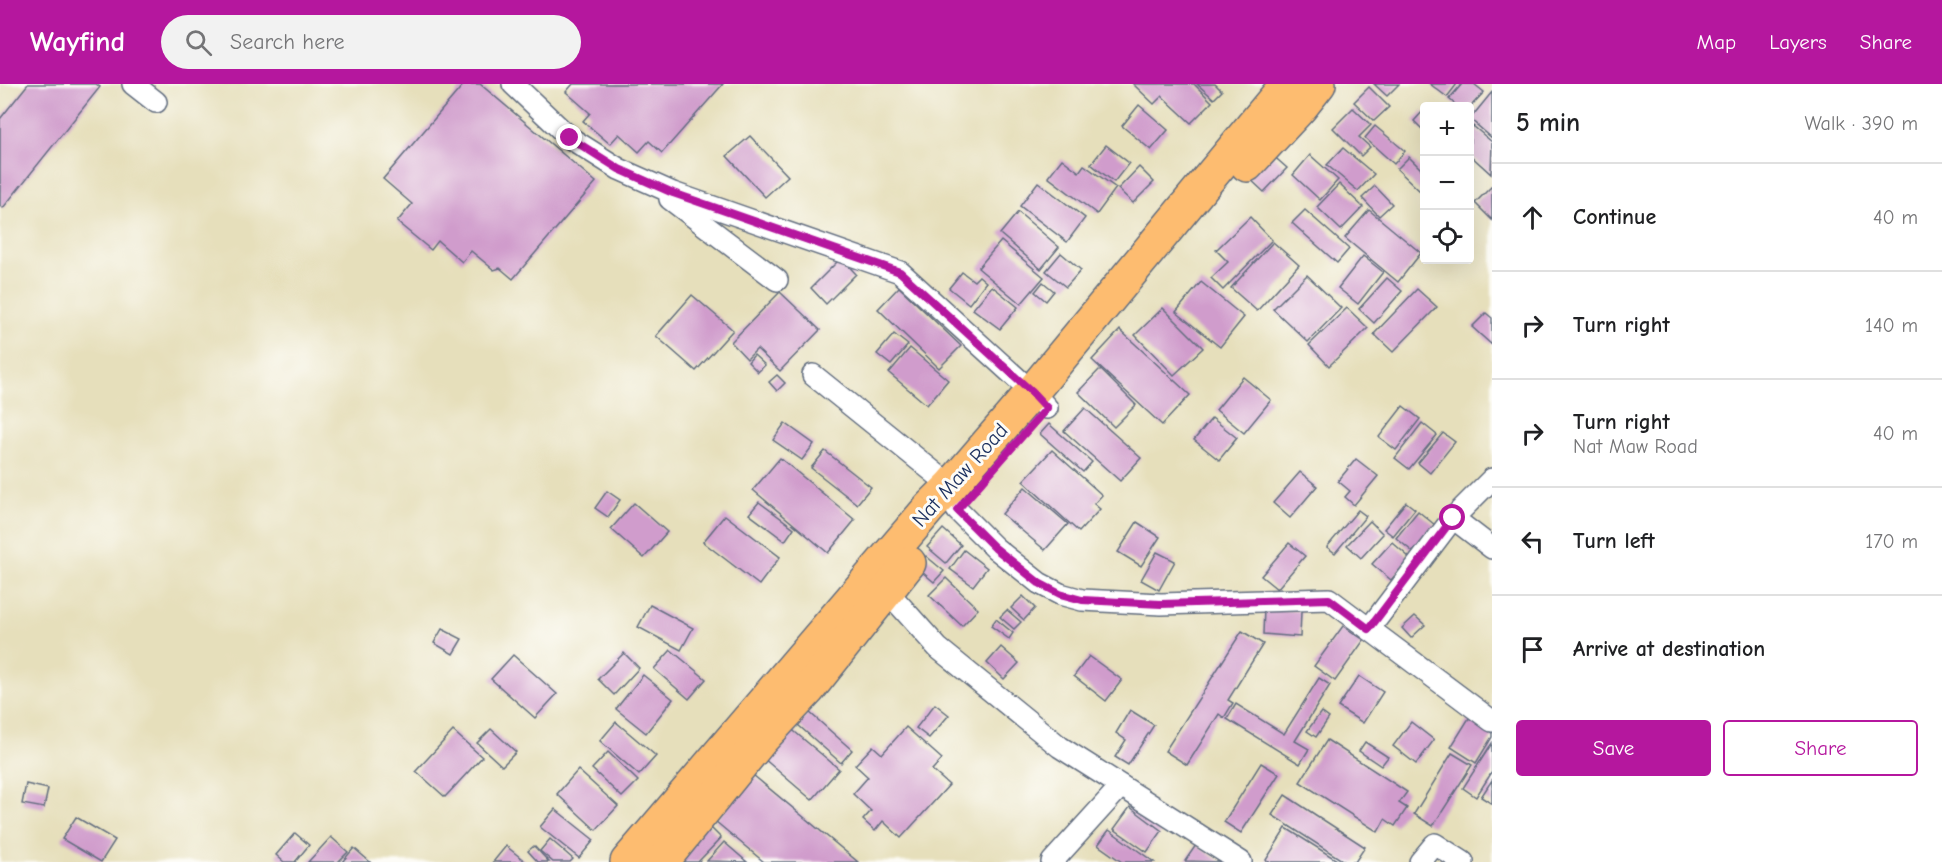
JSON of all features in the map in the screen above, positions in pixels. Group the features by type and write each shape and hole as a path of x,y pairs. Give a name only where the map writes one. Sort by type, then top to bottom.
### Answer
{"main road":[{"name":"Nat Maw Road","path":"627,862 878,586 921,547 954,498 1040,400 1287,84"},
{"name":"Nat Maw Road","path":"1040,400 1083,359 1240,173 1319,84"},
{"name":"Nat Maw Road","path":"662,862 761,740 808,690 878,586"}],"street":[{"path":"133,84 156,102"},
{"path":"513,84 570,138 619,169 673,193 900,272 1040,400"},
{"path":"649,182 777,280"},
{"path":"813,375 954,498 1004,555 1039,583 1060,594 1082,600 1161,604 1329,599 1492,721"},
{"path":"1369,629 1453,518 1492,479"},
{"path":"1453,518 1492,548"},
{"path":"878,586 938,648 1060,747 1240,862"},
{"path":"1052,862 1121,786"},
{"path":"1420,862 1435,844 1463,862"}],"building":[{"path":"28,84 96,84 100,87 3,208 0,205 0,119"},
{"path":"464,84 480,84 596,182 513,279 500,268 494,270 471,251 462,262 438,241 431,250 397,222 412,204 383,179"},
{"path":"573,84 723,84 662,153 649,141 639,152 619,134 610,144 583,121 590,113 566,92"},
{"path":"1133,84 1194,84 1212,102 1191,123 1162,96 1154,104"},
{"path":"1197,84 1215,84 1222,91 1214,99"},
{"path":"1374,84 1399,84 1387,96"},
{"path":"1430,84 1457,84 1447,97"},
{"path":"1462,84 1474,84 1484,92 1474,103 1452,102 1449,99"},
{"path":"1369,87 1389,107 1374,121 1354,102"},
{"path":"1492,92 1492,138 1474,122 1474,114"},
{"path":"1139,105 1168,130 1151,150 1122,126"},
{"path":"1353,108 1371,125 1359,137 1370,147 1361,156 1333,128"},
{"path":"1420,114 1420,127 1414,121"},
{"path":"1375,126 1405,151 1394,164 1365,138"},
{"path":"1474,127 1492,142 1491,174 1474,159"},
{"path":"750,136 788,176 765,197 727,156"},
{"path":"1106,145 1129,163 1114,182 1091,164"},
{"path":"1343,148 1374,174 1358,191 1327,165"},
{"path":"1270,153 1287,168 1264,192 1248,177"},
{"path":"1310,155 1338,180 1320,200 1293,175"},
{"path":"1409,157 1420,168 1420,191 1397,169"},
{"path":"1062,159 1079,172 1084,165 1116,188 1097,214 1048,177"},
{"path":"1139,167 1154,182 1133,203 1118,189"},
{"path":"1038,182 1085,218 1067,242 1020,206"},
{"path":"1339,184 1363,207 1341,230 1317,207"},
{"path":"1375,186 1392,204 1379,216 1362,198"},
{"path":"1492,186 1492,220 1475,203"},
{"path":"1305,210 1349,249 1337,263 1292,223"},
{"path":"1369,210 1420,254 1398,282 1345,238"},
{"path":"1018,212 1059,247 1041,269 1000,234"},
{"path":"1250,217 1272,240 1223,290 1211,278 1228,262 1216,250"},
{"path":"1001,241 1044,277 1021,304 978,268"},
{"path":"1273,242 1299,265 1257,311 1231,288"},
{"path":"1061,253 1081,270 1066,287 1046,271"},
{"path":"1363,256 1383,272 1358,304 1338,288"},
{"path":"841,258 856,274 826,304 811,288"},
{"path":"962,272 974,281 979,276 986,282 969,304 949,288"},
{"path":"1307,275 1341,308 1308,342 1273,309"},
{"path":"1387,278 1402,291 1374,323 1359,309"},
{"path":"1043,282 1054,291 1046,301 1035,292"},
{"path":"1201,282 1244,317 1220,347 1176,312"},
{"path":"992,286 1018,307 1000,329 973,309"},
{"path":"899,287 961,346 939,368 878,309"},
{"path":"1417,289 1437,307 1393,352 1374,334"},
{"path":"780,292 820,330 780,371 757,349 747,359 731,342"},
{"path":"692,295 733,330 696,371 656,336"},
{"path":"1163,308 1203,348 1174,375 1135,335"},
{"path":"1347,308 1368,328 1329,366 1309,345"},
{"path":"1486,313 1492,318 1492,345 1472,327"},
{"path":"1120,330 1190,395 1162,425 1092,360"},
{"path":"894,334 908,345 891,365 877,354"},
{"path":"910,348 948,380 927,405 889,373"},
{"path":"754,355 765,365 758,372 748,362"},
{"path":"1100,369 1136,405 1114,427 1078,392"},
{"path":"777,375 785,383 777,391 769,382"},
{"path":"1243,377 1271,400 1244,433 1216,410"},
{"path":"1403,406 1420,419 1396,450 1379,437"},
{"path":"1085,408 1141,458 1120,481 1064,431"},
{"path":"1212,418 1237,438 1219,460 1194,440"},
{"path":"785,423 814,444 802,460 773,440"},
{"path":"1422,423 1437,435 1409,469 1395,458"},
{"path":"1049,424 1092,462 1083,472 1040,434"},
{"path":"1443,433 1455,442 1430,473 1418,463"},
{"path":"1052,450 1102,495 1094,504 1100,509 1079,532 1023,481"},
{"path":"825,451 871,487 857,504 811,468"},
{"path":"780,458 855,520 828,553 753,490"},
{"path":"1356,459 1378,476 1354,505 1345,497 1350,491 1338,481"},
{"path":"1300,472 1317,486 1290,518 1273,503"},
{"path":"1025,487 1068,524 1045,550 1002,514"},
{"path":"607,491 620,500 608,517 595,508"},
{"path":"759,502 794,528 785,541 749,514"},
{"path":"1406,502 1415,509 1393,536 1384,529"},
{"path":"634,503 667,532 644,558 611,529"},
{"path":"1358,510 1366,516 1335,553 1327,547"},
{"path":"1418,511 1435,525 1413,552 1396,538"},
{"path":"725,515 780,557 759,585 703,542"},
{"path":"1370,521 1383,534 1361,558 1347,545"},
{"path":"1137,522 1160,537 1141,566 1118,552"},
{"path":"943,529 961,545 946,563 927,547"},
{"path":"1392,542 1410,558 1391,580 1372,564"},
{"path":"1289,543 1305,556 1277,589 1261,576"},
{"path":"964,550 987,568 973,586 950,569"},
{"path":"1157,552 1175,561 1159,590 1141,580"},
{"path":"926,556 944,571 934,582 916,567"},
{"path":"946,578 978,609 962,626 929,595"},
{"path":"1023,596 1035,608 1024,620 1011,608"},
{"path":"650,605 693,628 681,650 638,627"},
{"path":"1264,609 1301,611 1300,637 1263,634"},
{"path":"1007,610 1021,622 1014,629 1000,617"},
{"path":"1415,616 1425,625 1411,638 1402,628"},
{"path":"996,619 1013,633 1009,639 991,626"},
{"path":"1343,626 1364,640 1335,681 1314,666"},
{"path":"442,629 462,639 453,654 434,643"},
{"path":"1242,631 1263,644 1228,700 1233,703 1224,718 1219,714 1187,765 1165,751"},
{"path":"1001,647 1019,663 1004,679 987,663"},
{"path":"671,650 706,679 689,699 654,669"},
{"path":"624,653 639,668 614,695 598,679"},
{"path":"513,655 557,694 535,718 491,679"},
{"path":"1089,656 1122,680 1106,701 1074,676"},
{"path":"643,675 673,699 646,733 616,709"},
{"path":"1359,676 1383,692 1363,723 1338,707"},
{"path":"1319,678 1330,685 1295,741 1309,749 1300,764 1227,719 1236,704 1284,734"},
{"path":"935,704 949,715 929,738 916,728"},
{"path":"1130,710 1154,725 1128,765 1115,757 1126,740 1116,733"},
{"path":"809,712 852,750 841,763 798,725"},
{"path":"1321,712 1329,718 1316,737 1307,731"},
{"path":"1469,718 1492,733 1492,737 1476,763 1451,747"},
{"path":"616,722 656,756 639,775 600,741"},
{"path":"1411,722 1434,740 1416,764 1393,746"},
{"path":"789,727 839,769 812,800 763,758"},
{"path":"906,727 942,759 932,770 949,785 901,838 883,821 875,831 863,820 871,811 853,794 868,777 855,765 873,746 882,754"},
{"path":"491,729 516,752 502,766 477,743"},
{"path":"453,731 482,757 445,797 416,771"},
{"path":"1327,740 1407,792 1399,803 1407,808 1395,826 1385,819 1378,832 1300,782"},
{"path":"1365,742 1388,757 1381,766 1359,751"},
{"path":"1492,743 1492,772 1476,797 1463,788"},
{"path":"608,752 638,781 622,797 592,769"},
{"path":"1452,753 1472,765 1433,826 1414,814"},
{"path":"1261,763 1279,774 1241,833 1224,822"},
{"path":"578,770 618,806 596,830 557,794"},
{"path":"753,775 858,862 764,862 715,821"},
{"path":"1492,780 1492,804 1481,797"},
{"path":"26,784 48,789 44,808 22,804"},
{"path":"1285,795 1365,847 1355,862 1345,862 1272,815"},
{"path":"1130,807 1162,831 1147,852 1114,829"},
{"path":"555,809 594,840 579,858 540,827"},
{"path":"76,817 115,840 101,862 62,839"},
{"path":"703,820 721,838 698,862 675,862"},
{"path":"1286,828 1340,862 1269,862 1266,860"},
{"path":"1109,830 1154,862 1122,862 1098,845"},
{"path":"295,833 309,845 295,862 284,862 276,855"},
{"path":"331,837 348,852 338,862 308,862"},
{"path":"550,839 573,859 570,862 553,862 540,851"},
{"path":"724,842 747,862 707,861"},
{"path":"1196,845 1221,862 1185,861"},
{"path":"506,846 526,862 493,862"},
{"path":"534,846 549,862 538,862 528,851"},
{"path":"354,848 370,862 342,862"}],"route":[{"path":"570,138 619,169 673,193 900,272 1032,392 1047,408 957,510 995,548 1039,583 1060,594 1082,600 1161,604 1329,599 1369,629 1453,518"}]}
